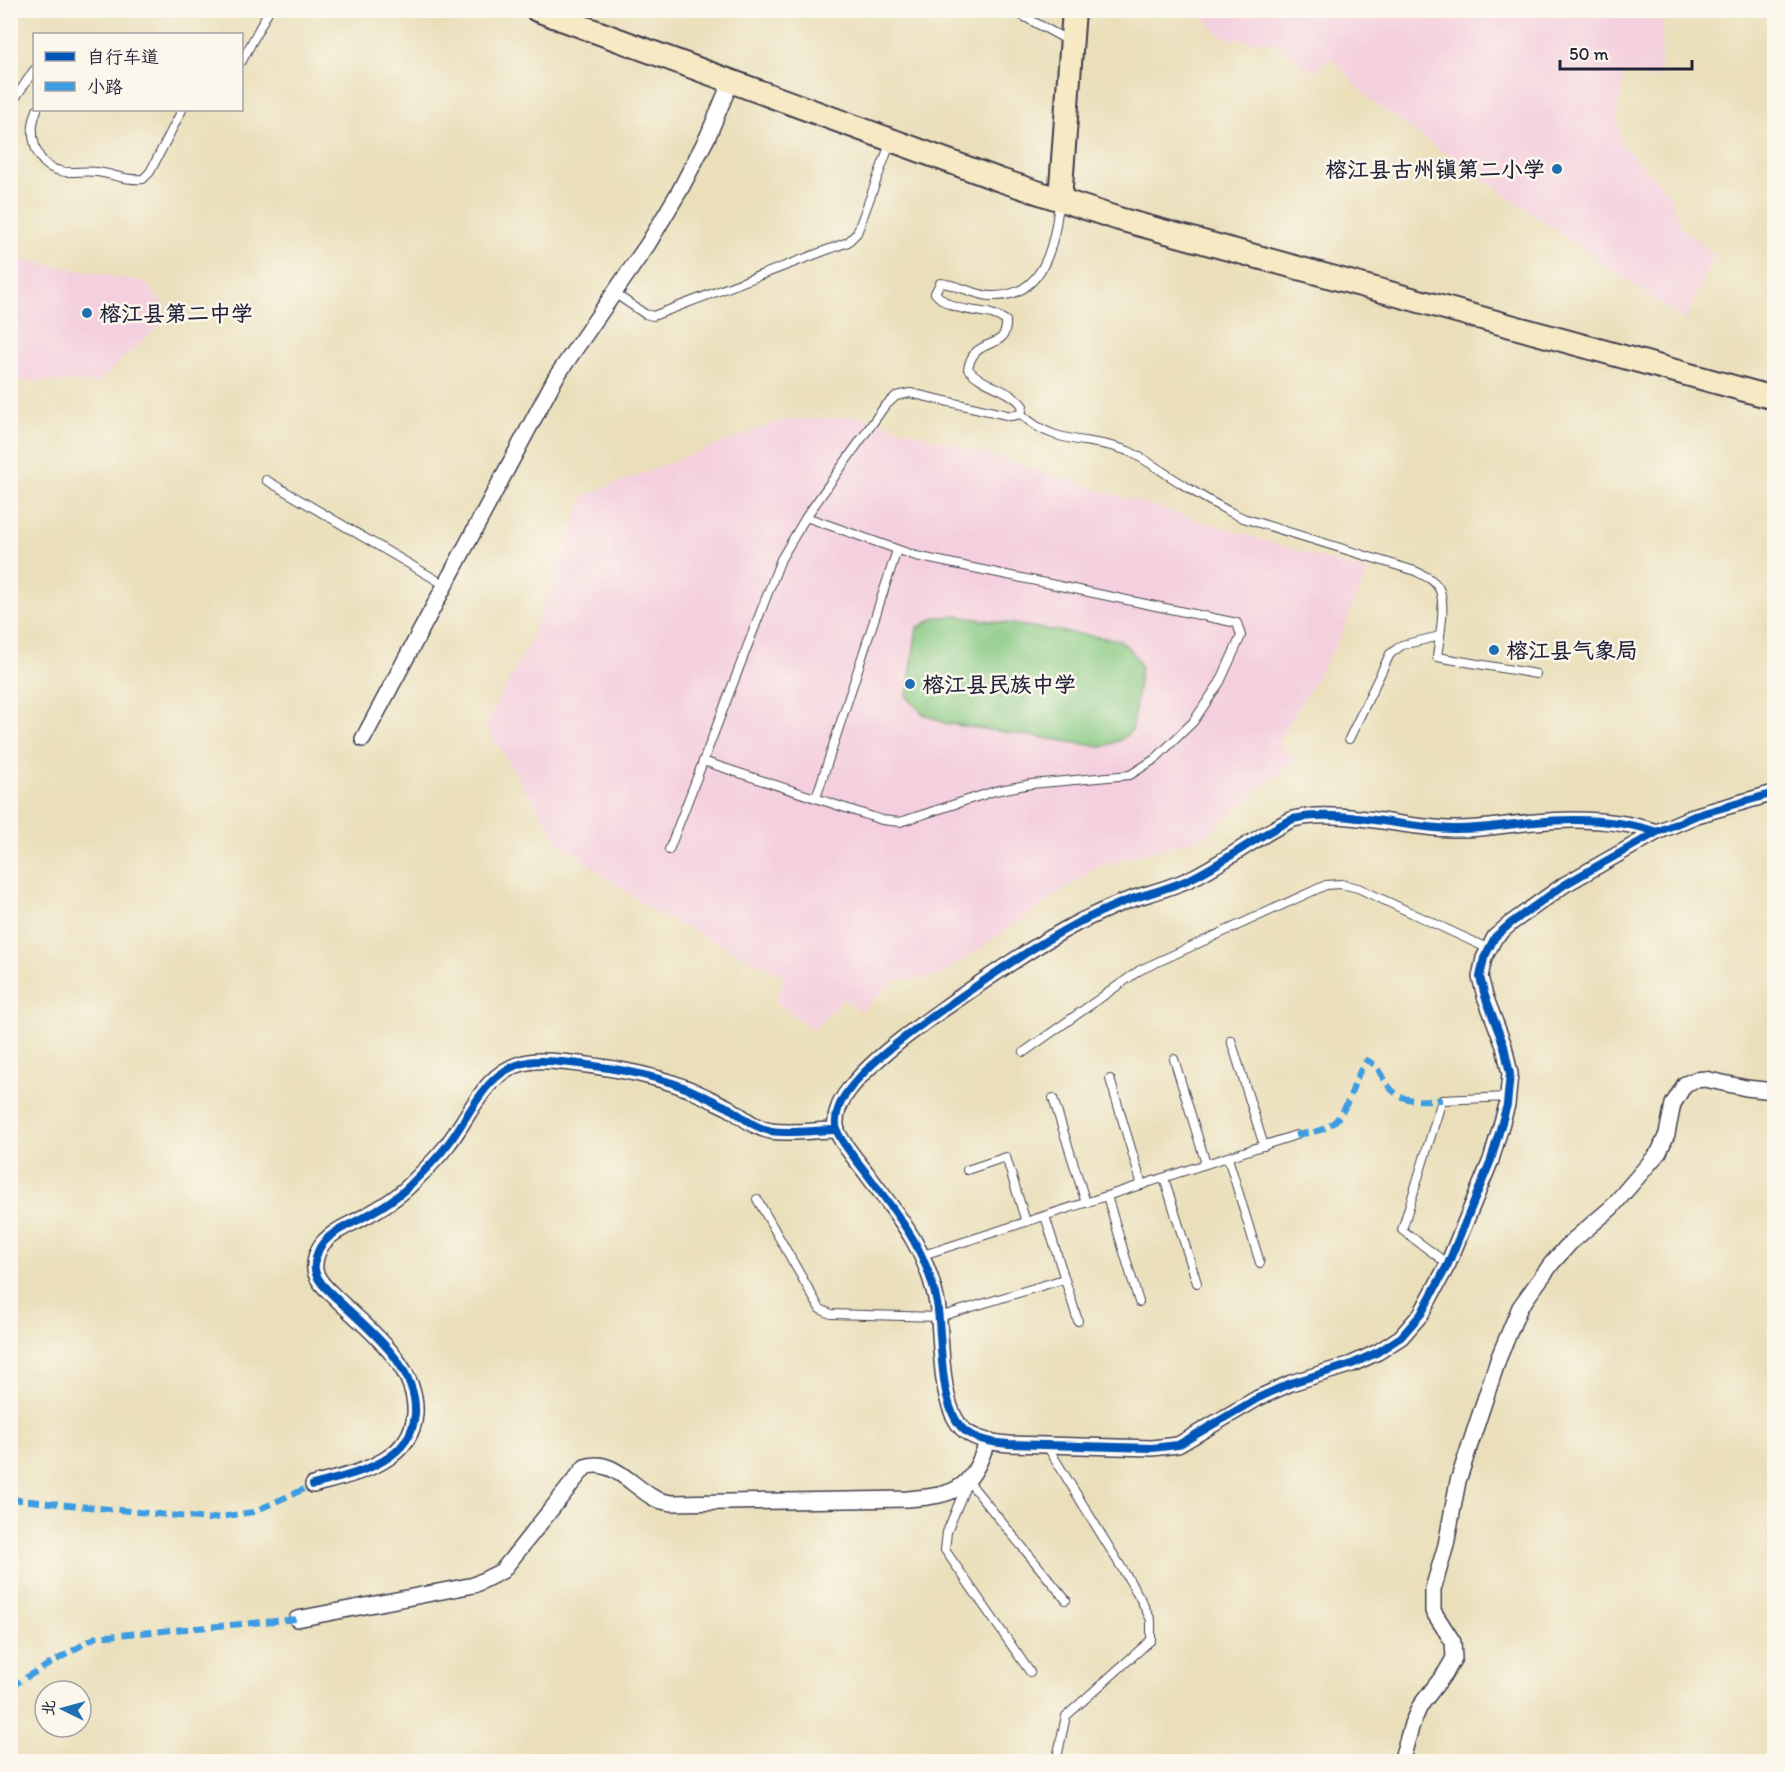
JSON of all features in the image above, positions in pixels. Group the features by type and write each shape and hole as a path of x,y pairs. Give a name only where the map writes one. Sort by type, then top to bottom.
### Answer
{"main road":[{"path":"537,10 566,15 731,81 1060,200 1178,236 1774,398"},
{"path":"1060,200 1074,10"}],"street":[{"path":"363,739 556,377 648,244 680,190 708,136 731,81"},
{"path":"1657,832 1618,822 1576,819 1494,828 1452,829 1330,816 1305,816 1293,819 1192,878 1126,901 1080,921 1039,944 998,970 882,1056 848,1090 838,1109 837,1130 907,1227 923,1255 933,1283 939,1317 946,1396 952,1416 966,1433 987,1442 1047,1446 1152,1448 1178,1445 1258,1398 1290,1383 1352,1364 1378,1352 1401,1336 1421,1314 1448,1264 1491,1160 1507,1097 1510,1074 1504,1046 1480,977 1484,958 1495,937 1510,923 1564,885 1657,832 1697,815 1774,793"},
{"path":"313,1485 361,1472 389,1458 410,1433 415,1404 412,1388 393,1355 379,1338 330,1292 315,1272 316,1258 322,1244 344,1227 383,1206 410,1185 448,1143 488,1084 506,1069 528,1062 552,1061 599,1066 689,1089 730,1109 749,1123 770,1131 837,1130"},
{"path":"1401,1761 1420,1706 1454,1658 1453,1642 1433,1611 1433,1589 1446,1545 1458,1481 1500,1357 1520,1307 1552,1263 1570,1243 1611,1208 1659,1152 1667,1134 1673,1104 1685,1084 1705,1079 1774,1091"},
{"path":"297,1619 474,1585 502,1571 585,1467 595,1463 608,1466 656,1500 672,1503 916,1498 958,1490 968,1481 979,1463 987,1442"}],"lane":[{"path":"243,59 269,10"},
{"path":"1012,10 1071,42"},
{"path":"10,106 33,72"},
{"path":"37,111 33,119 32,136 37,153 45,165 58,171 99,172 132,180 143,179 150,172 181,111"},
{"path":"614,293 645,314 653,316 848,242 856,233 891,140"},
{"path":"1021,414 1023,406 1016,397 977,379 968,369 970,357 977,349 1001,339 1007,331 1006,321 997,314 962,309 943,301 935,292 940,283 953,284 971,292 991,296 1015,292 1035,280 1049,256 1056,230 1060,200"},
{"path":"669,850 781,559 806,517 884,407 896,396 910,393 1011,416 1021,414"},
{"path":"1021,414 1033,425 1052,434 1071,440 1114,447 1140,457 1219,507 1243,518 1415,571 1430,578 1440,591 1442,608 1437,657 1536,674"},
{"path":"266,480 445,585"},
{"path":"703,761 882,820 900,822 995,792 1022,786 1130,775 1155,759 1193,722 1220,682 1241,636 1237,623 916,556 806,517"},
{"path":"816,798 897,550"},
{"path":"1349,739 1390,654 1402,645 1440,636"},
{"path":"1024,1052 1140,970 1326,885 1341,884 1358,888 1489,949"},
{"path":"1231,1040 1264,1146"},
{"path":"1174,1059 1206,1164"},
{"path":"1110,1079 1142,1185"},
{"path":"1448,1264 1402,1230 1442,1100 1507,1097"},
{"path":"1053,1098 1086,1203"},
{"path":"923,1255 1296,1136"},
{"path":"967,1170 1006,1158 1026,1222"},
{"path":"1228,1158 1260,1263"},
{"path":"1164,1178 1197,1283"},
{"path":"1107,1196 1139,1302"},
{"path":"757,1199 820,1308 831,1314 939,1317 1065,1279"},
{"path":"1045,1216 1077,1321"},
{"path":"1047,1446 1152,1620 1151,1640 1066,1716 1056,1761"},
{"path":"1030,1672 945,1550 947,1532 968,1481 1066,1600"}],"shaded area":[{"name":"榕江县古州镇第二小学","path":"1201,11 1663,11 1660,79 1626,72 1616,115 1622,145 1669,194 1681,227 1714,254 1686,321 1372,102 1330,57 1314,72 1274,43 1225,38 1211,28"},
{"name":"榕江县第二中学","path":"10,250 20,259 143,282 165,304 162,323 97,383 11,380"},
{"name":"榕江县民族中学","path":"860,416 1368,572 1340,638 1278,743 1296,759 1205,836 1095,868 940,976 893,981 861,1012 843,999 813,1030 776,1002 784,976 652,911 560,843 485,726 530,641 584,496 779,421"}],"green space":[{"path":"957,616 1119,640 1131,650 1141,666 1132,730 1120,740 1103,747 944,723 922,713 907,697 917,628 936,617"}],"marked path":[{"path":"1296,1135 1321,1130 1336,1120 1342,1113 1367,1060 1373,1064 1389,1087 1401,1097 1415,1100 1442,1100"},
{"path":"10,1499 208,1519 253,1512 313,1485"},
{"path":"10,1687 96,1637 297,1619"}],"cycle path":[{"path":"1657,832 1627,824 1582,820 1462,829 1433,828 1351,817 1311,816 1293,819 1194,877 1120,903 1079,922 1011,963 907,1035 869,1068 848,1091 838,1110 836,1126 839,1136 910,1234 926,1266 937,1303 946,1392 958,1423 968,1433 978,1438 1004,1444 1152,1448 1178,1445 1258,1398 1291,1383 1352,1364 1378,1352 1401,1337 1421,1314 1448,1264 1491,1160 1507,1105 1510,1074 1504,1046 1480,977 1484,958 1495,937 1564,885 1657,832 1697,815 1774,793"},
{"path":"313,1485 361,1471 391,1456 403,1445 411,1431 415,1414 414,1397 409,1380 400,1365 377,1337 318,1279 315,1267 319,1249 331,1235 387,1204 409,1186 444,1150 481,1094 501,1074 513,1067 539,1061 605,1067 656,1078 689,1089 729,1108 765,1130 787,1132 837,1130"}],"place":[{"name":"榕江县古州镇第二小学","path":"1557,169"},
{"name":"榕江县第二中学","path":"87,313"},
{"name":"榕江县气象局","path":"1494,650"},
{"name":"榕江县民族中学","path":"910,684"}]}
